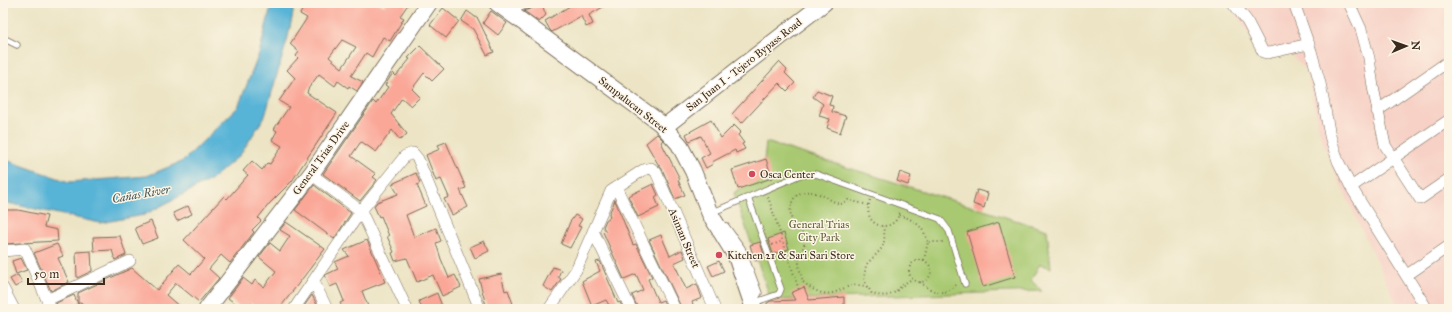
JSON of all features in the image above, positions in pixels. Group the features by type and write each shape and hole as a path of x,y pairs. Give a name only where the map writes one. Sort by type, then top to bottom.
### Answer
{"street":[{"name":"General Trias Drive","path":"206,309 311,174 429,3"},
{"name":"San Juan I - Tejero Bypass Road","path":"664,127 824,3"},
{"path":"1233,3 1246,21 1263,52 1268,53 1309,44"},
{"path":"1294,3 1309,44 1320,83 1330,136 1338,161 1351,187 1427,309"},
{"path":"1349,3 1361,29 1370,58 1385,146 1394,157 1420,198 1449,180"},
{"name":"Sampalucan Street","path":"503,7 664,127 679,144 736,256 754,306"},
{"path":"1378,111 1449,61"},
{"path":"1351,187 1449,120"},
{"path":"294,309 314,282 361,211 405,156 413,153 416,155 480,309"},
{"name":"Asiman Street","path":"616,187 643,170 651,168 656,172 715,309"},
{"path":"311,174 361,211 407,309"},
{"path":"553,308 576,270 609,195 616,187 675,309"},
{"path":"593,232 631,309"},
{"path":"1407,275 1449,246"},
{"path":"3,251 24,249 49,304 130,261"},
{"path":"314,282 327,309"},
{"path":"3,288 14,309"}],"lane":[{"path":"503,7 534,3"},
{"path":"3,38 17,45"},
{"path":"715,214 748,197 800,175 816,174 940,219 949,230 964,281"},
{"path":"748,197 781,289 779,294 754,306"},
{"path":"724,223 742,248 759,293 754,306"}],"path":[{"path":"765,190 799,290"},
{"path":"868,205 848,200 842,204 835,204 821,195 805,193 794,198 790,205 789,212 794,227 799,228 805,238 804,247 801,251 798,262 803,282 821,294 835,293 856,284 868,287"},
{"path":"872,194 868,205 868,215 870,220 878,226 893,223 899,215 902,204"},
{"path":"899,215 918,223 926,234 928,242 924,260"},
{"path":"883,226 885,234 884,246 881,251 866,265 864,278 868,287 872,294 892,295 912,279"},
{"path":"928,242 938,241 953,244"},
{"path":"920,282 929,278 932,271 930,264 924,260 916,260 910,265 909,272 912,279 920,282 935,293 943,293 964,281"}],"shaded area":[{"path":"1229,3 1449,3 1449,309 1399,309 1335,173 1320,134 1306,70 1288,52 1262,58 1240,19"}],"green space":[{"name":"General Trias City Park","path":"766,142 1047,230 1051,268 1040,264 1031,280 1042,291 771,300 734,193 763,169"}],"water":[{"name":"Cañas River","path":"272,3 295,3 288,37 265,116 240,155 212,179 144,215 100,223 3,202 3,159 69,182 147,176 183,161 238,107 259,54"}],"building":[{"path":"306,3 379,3 384,6 386,3 409,3 400,16 404,18 390,41 383,37 372,57 366,53 351,76 363,82 357,91 349,86 348,88 338,81 335,86 319,74 308,89 307,93 337,113 292,181 270,203 258,218 261,221 252,230 254,232 230,263 221,255 209,269 219,278 199,302 176,283 166,295 182,309 86,309 81,302 78,304 78,293 132,268 157,290 179,264 191,274 204,259 184,240 224,196 227,199 248,175 243,171 252,161 262,170 267,163 270,164 282,146 272,140 277,131 274,129 289,107 279,101 295,78 287,70 298,58 296,56 299,52 290,44 307,18 300,14","holes":["342,40 356,47 342,68 329,57"]},
{"path":"575,3 610,3 589,15 593,24 586,27 581,16 552,32 545,21"},
{"path":"542,5 546,15 539,22 524,11"},
{"path":"443,8 459,21 446,38 430,25"},
{"path":"467,11 478,19 494,52 487,55 473,29 461,21"},
{"path":"491,11 507,23 498,35 483,23"},
{"path":"420,46 444,69 432,81 424,73 412,89 420,97 411,106 402,98 391,114 407,134 400,140 392,130 376,152 362,142 351,156 376,174 373,177 377,180 360,201 323,174 373,101 376,104 388,87 385,85 393,73 396,76 410,59 408,58"},
{"path":"779,62 787,70 785,73 795,83 787,91 779,83 742,123 732,114"},
{"path":"817,90 832,96 829,105 833,106 832,112 846,116 840,133 827,128 830,119 819,116 823,104 813,97"},
{"path":"711,120 721,138 734,125 741,132 738,135 744,143 742,144 745,149 736,153 735,150 712,162 713,164 706,168 701,158 710,153 701,136 689,141 686,134"},
{"path":"657,134 663,140 661,142 680,179 678,180 685,195 675,199 662,169 646,143"},
{"path":"446,142 466,188 460,190 468,207 452,215 444,199 449,197 441,179 436,181 426,155 440,149 438,145"},
{"name":"Osca Center","path":"766,159 772,178 738,189 732,170"},
{"path":"900,172 911,176 908,185 897,181"},
{"path":"416,173 420,183 417,185 426,206 406,215 414,237 436,228 441,241 436,243 449,278 455,275 461,287 442,296 433,275 417,282 407,258 395,261 392,253 394,252 387,236 389,236 381,216 379,217 374,206 377,202 398,194 392,184"},
{"path":"653,184 658,195 655,197 659,207 638,217 628,196"},
{"path":"314,185 351,213 334,239 295,210"},
{"path":"977,190 988,193 984,208 973,204"},
{"path":"615,200 633,245 636,244 652,277 648,279 658,302 663,300 667,309 638,309 632,295 643,290 636,274 624,279 603,232 606,231 603,227 606,220 610,217 609,214"},
{"path":"188,206 192,214 177,221 173,213"},
{"path":"3,210 18,210 47,216 44,227 57,230 58,241 3,244"},
{"path":"575,215 582,219 578,226 581,227 570,248 561,244 570,222"},
{"path":"151,221 158,238 142,244 135,228"},
{"path":"286,222 325,249 279,309 256,309 251,303 245,309 242,309 228,298 243,278 252,285 255,280 264,287 276,271 259,257 270,243 280,251 290,236 280,230"},
{"path":"999,222 1015,277 983,287 967,232"},
{"path":"784,233 789,249 773,254 768,239"},
{"path":"661,235 670,256 682,250 685,258 674,263 686,289 697,284 702,298 692,302 695,309 682,309 649,240"},
{"path":"120,236 126,255 115,260 112,250 94,251 93,237"},
{"path":"367,240 385,282 362,291 369,309 343,309 340,303 344,301 337,284 330,287 325,275 338,269 335,262 349,256 344,250"},
{"path":"484,241 489,251 475,258 470,247"},
{"path":"760,242 765,257 755,261 750,245"},
{"path":"57,244 63,256 58,258 69,282 51,291 34,253"},
{"path":"91,251 92,271 77,278 76,252"},
{"path":"21,258 27,270 16,274 12,261"},
{"path":"600,261 618,303 620,302 623,309 605,309 610,307 606,300 592,306 582,281 600,271 596,262"},
{"path":"719,261 724,271 713,276 708,266"},
{"path":"553,267 561,270 558,277 561,279 552,292 543,286"},
{"path":"501,274 505,291 508,290 513,304 510,306 511,309 487,309 479,279"},
{"path":"18,275 22,283 15,287 10,279"},
{"path":"804,287 809,300 844,297 844,308 767,309 767,303 771,301 795,300 791,293"},
{"path":"437,293 443,309 422,309 419,301"},
{"path":"74,295 78,304 67,309 58,309 56,303"},
{"path":"312,295 319,309 302,309"}],"place":[{"name":"Osca Center","path":"752,174"},
{"name":"Kitchen 21 & Sari Sari Store","path":"719,255"}]}
